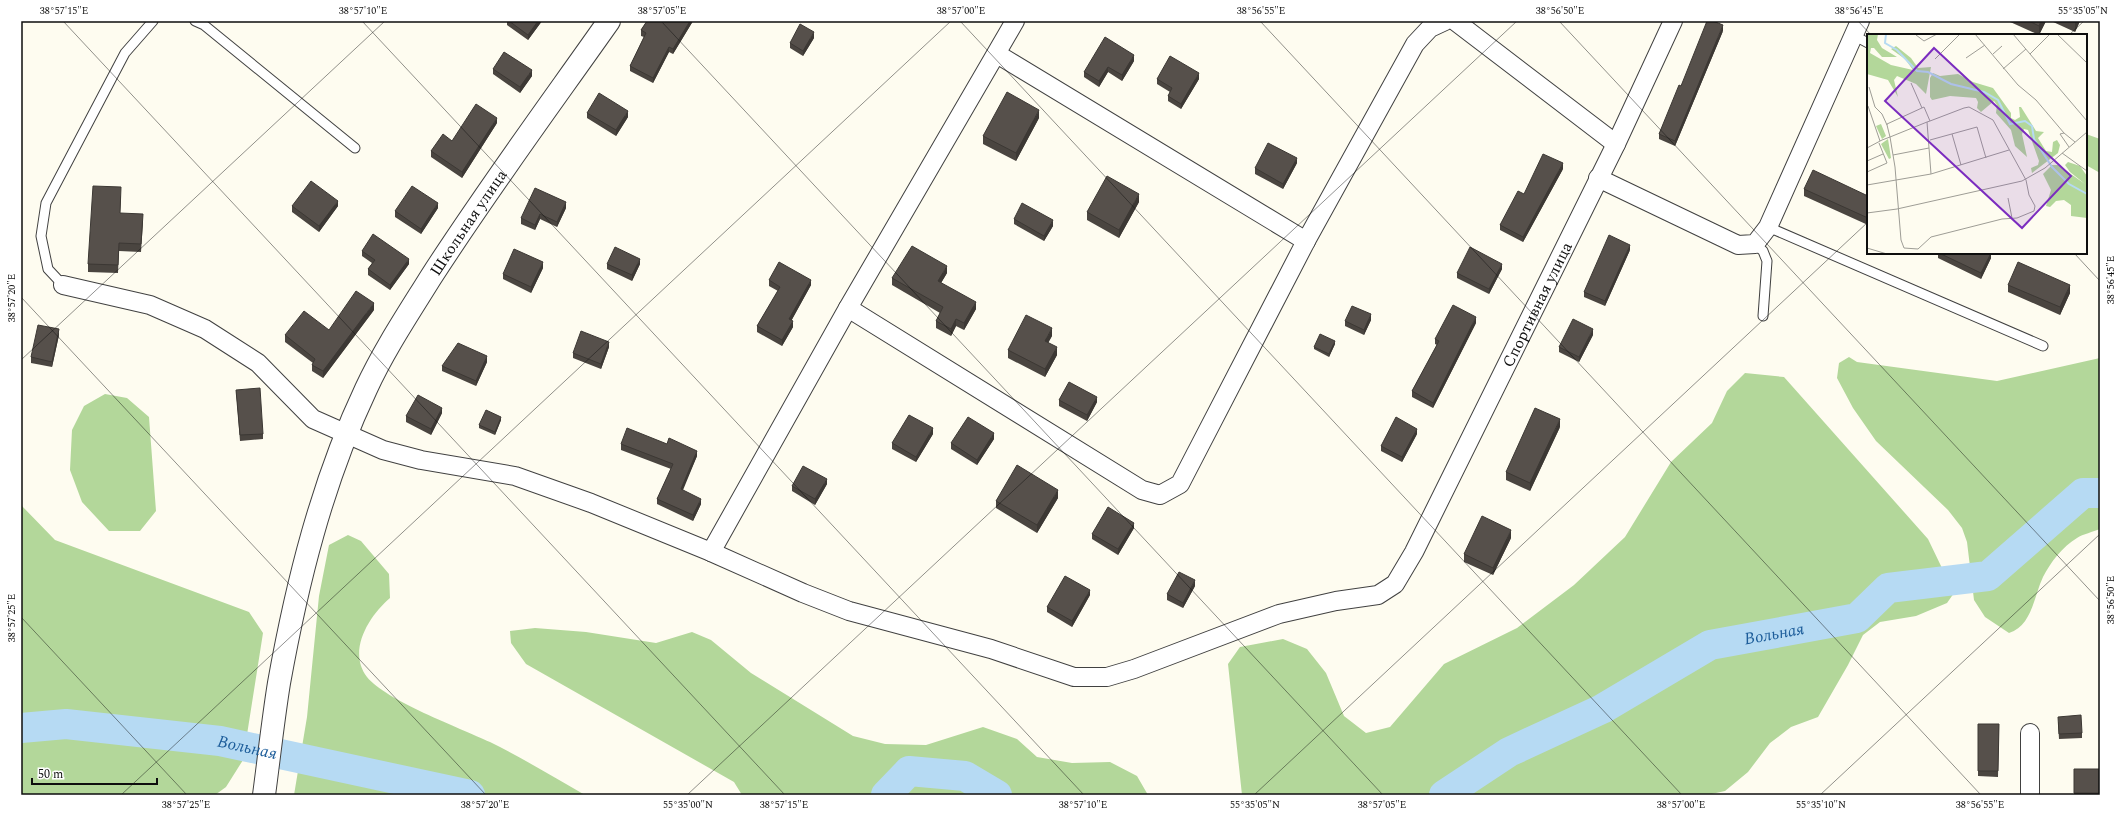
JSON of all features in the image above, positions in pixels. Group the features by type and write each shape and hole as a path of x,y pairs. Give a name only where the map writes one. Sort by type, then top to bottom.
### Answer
{"street":[{"name":"Школьная улица","path":"264,795 279,684 305,561 325,494 346,435 366,388 411,309 456,238 609,21"},
{"path":"64,285 150,305 205,328 258,363 313,419 346,435 383,450 421,460 516,476 591,503 711,552 848,308 1015,21"},
{"path":"848,308 1142,490 1160,495 1180,484 1306,241 1415,44 1430,28 1445,21"},
{"path":"1455,21 1616,144"},
{"name":"Спортивная улица","path":"711,552 802,594 849,611 991,649 1074,677 1106,677 1134,669 1279,614 1336,601 1378,595 1395,584 1414,552 1616,144 1673,21"},
{"path":"1598,178 1738,245 1755,244 1768,228 1860,33"},
{"path":"997,54 1306,241"},
{"path":"2030,733 2030,795"}],"lane":[{"path":"64,285 48,269 41,236 46,203 125,53 153,21"},
{"path":"195,21 204,25 355,148"},
{"path":"1768,228 2043,346"},
{"path":"1755,244 1763,251 1767,262 1763,316"}],"green space":[{"path":"2087,134 2100,139 2100,173 2087,166"},
{"path":"1849,357 1857,362 1997,381 2100,358 2100,529 2082,535 2072,541 2057,555 2043,577 2031,610 2023,624 2017,629 2009,633 1985,617 1974,600 1967,542 1962,528 1948,510 1876,441 1853,408 1837,378 1839,363"},
{"path":"1745,373 1784,377 1928,539 1954,593 1947,603 1916,616 1880,622 1863,635 1848,665 1818,717 1791,727 1770,743 1748,772 1725,791 1707,795 1242,795 1228,664 1240,647 1283,639 1307,649 1326,673 1344,716 1366,733 1390,727 1444,664 1517,628 1574,585 1625,537 1671,462 1712,423 1727,391"},
{"path":"105,394 127,398 149,417 156,511 140,531 109,531 82,502 70,470 72,430 84,406"},
{"path":"21,505 55,540 249,612 263,633 243,760 226,787 215,795 21,795"},
{"path":"348,535 361,541 389,574 390,598 382,605 368,624 360,645 359,656 361,667 367,677 376,686 406,704 490,742 585,795 294,795 307,717 319,596 329,545"},
{"path":"535,628 586,632 656,643 692,632 711,640 751,673 853,736 885,744 926,745 983,727 1017,739 1037,757 1072,763 1110,762 1137,776 1148,795 742,795 734,782 526,664 511,643 510,631"}],"building":[{"path":"509,21 538,21 528,35"},
{"path":"647,21 690,21 673,49 669,47 653,78 630,66 646,33 641,30"},
{"path":"1707,21 1713,21 1723,25 1675,141 1659,134 1679,85 1681,86"},
{"path":"2029,21 2041,21 2039,26"},
{"path":"800,24 814,32 803,51 790,43"},
{"path":"1105,37 1134,55 1122,75 1108,67 1099,81 1084,72"},
{"path":"504,52 532,70 520,87 493,69"},
{"path":"1170,56 1199,73 1181,104 1168,96 1172,88 1157,79"},
{"path":"1007,92 1039,110 1016,153 983,136"},
{"path":"599,93 628,111 616,130 587,113"},
{"path":"476,104 497,118 462,172 431,151 443,134 452,141"},
{"path":"1268,143 1297,158 1283,184 1255,168"},
{"path":"1543,154 1563,163 1523,237 1500,225 1518,191 1524,194"},
{"path":"1813,170 1867,196 1867,218 1804,189"},
{"path":"1107,176 1139,194 1119,230 1087,212"},
{"path":"311,181 338,201 319,226 292,206"},
{"path":"93,186 121,187 120,213 143,214 141,244 119,243 118,265 88,264"},
{"path":"412,186 438,203 421,229 395,211"},
{"path":"535,188 566,202 557,222 540,214 535,225 521,218"},
{"path":"1022,203 1053,220 1044,236 1014,219"},
{"path":"373,234 409,259 390,285 368,269 375,260 362,251"},
{"path":"1609,235 1630,245 1605,301 1584,292"},
{"path":"912,246 947,266 938,281 976,302 964,323 956,319 951,329 936,321 943,307 892,278"},
{"path":"615,247 640,259 632,275 607,264"},
{"path":"1470,247 1502,264 1489,289 1457,273"},
{"path":"514,249 543,262 531,287 503,274"},
{"path":"1941,254 1990,254 1981,273"},
{"path":"779,262 811,280 789,319 793,321 782,340 757,326 780,287 769,280"},
{"path":"2018,262 2070,285 2060,307 2008,285"},
{"path":"356,291 374,303 323,371 312,365 315,359 285,335 304,311 329,330"},
{"path":"1453,305 1476,317 1433,403 1412,391 1439,341 1435,339"},
{"path":"1352,306 1371,314 1364,330 1345,321"},
{"path":"1026,315 1052,328 1045,341 1057,347 1045,369 1008,350"},
{"path":"1573,319 1593,329 1579,357 1559,347"},
{"path":"38,325 59,329 52,362 31,357"},
{"path":"581,331 609,342 601,364 573,353"},
{"path":"1320,334 1335,341 1329,354 1314,347"},
{"path":"458,343 487,356 476,381 442,366"},
{"path":"1069,382 1097,397 1087,415 1059,400"},
{"path":"260,388 263,434 240,435 236,390"},
{"path":"418,395 442,408 431,429 406,416"},
{"path":"1535,408 1560,419 1530,483 1506,472"},
{"path":"486,410 501,417 495,432 479,425"},
{"path":"909,415 933,428 916,457 892,443"},
{"path":"968,417 994,433 977,460 951,443"},
{"path":"1396,417 1417,429 1402,457 1381,446"},
{"path":"627,428 667,444 669,438 697,451 681,489 701,499 693,515 657,499 673,464 621,444"},
{"path":"1017,465 1058,490 1037,525 996,501"},
{"path":"803,466 827,479 815,499 792,486"},
{"path":"1108,507 1134,523 1118,549 1092,534"},
{"path":"1482,516 1511,530 1493,568 1464,554"},
{"path":"1179,572 1195,580 1183,603 1167,594"},
{"path":"1065,576 1090,590 1072,621 1047,607"},
{"path":"2081,715 2082,733 2059,734 2058,717"},
{"path":"1978,724 1999,724 1998,771 1978,771"},
{"path":"2074,769 2100,769 2100,793 2074,793"}],"waterway":[{"name":"Вольная","path":"1444,795 1509,752 1602,709 1710,645 1857,618 1888,588 1988,576 2083,493 2100,493"},
{"name":"Вольная","path":"21,728 66,724 220,741 470,795"},
{"name":"Вольная","path":"886,795 909,771 965,776 997,795"}]}
